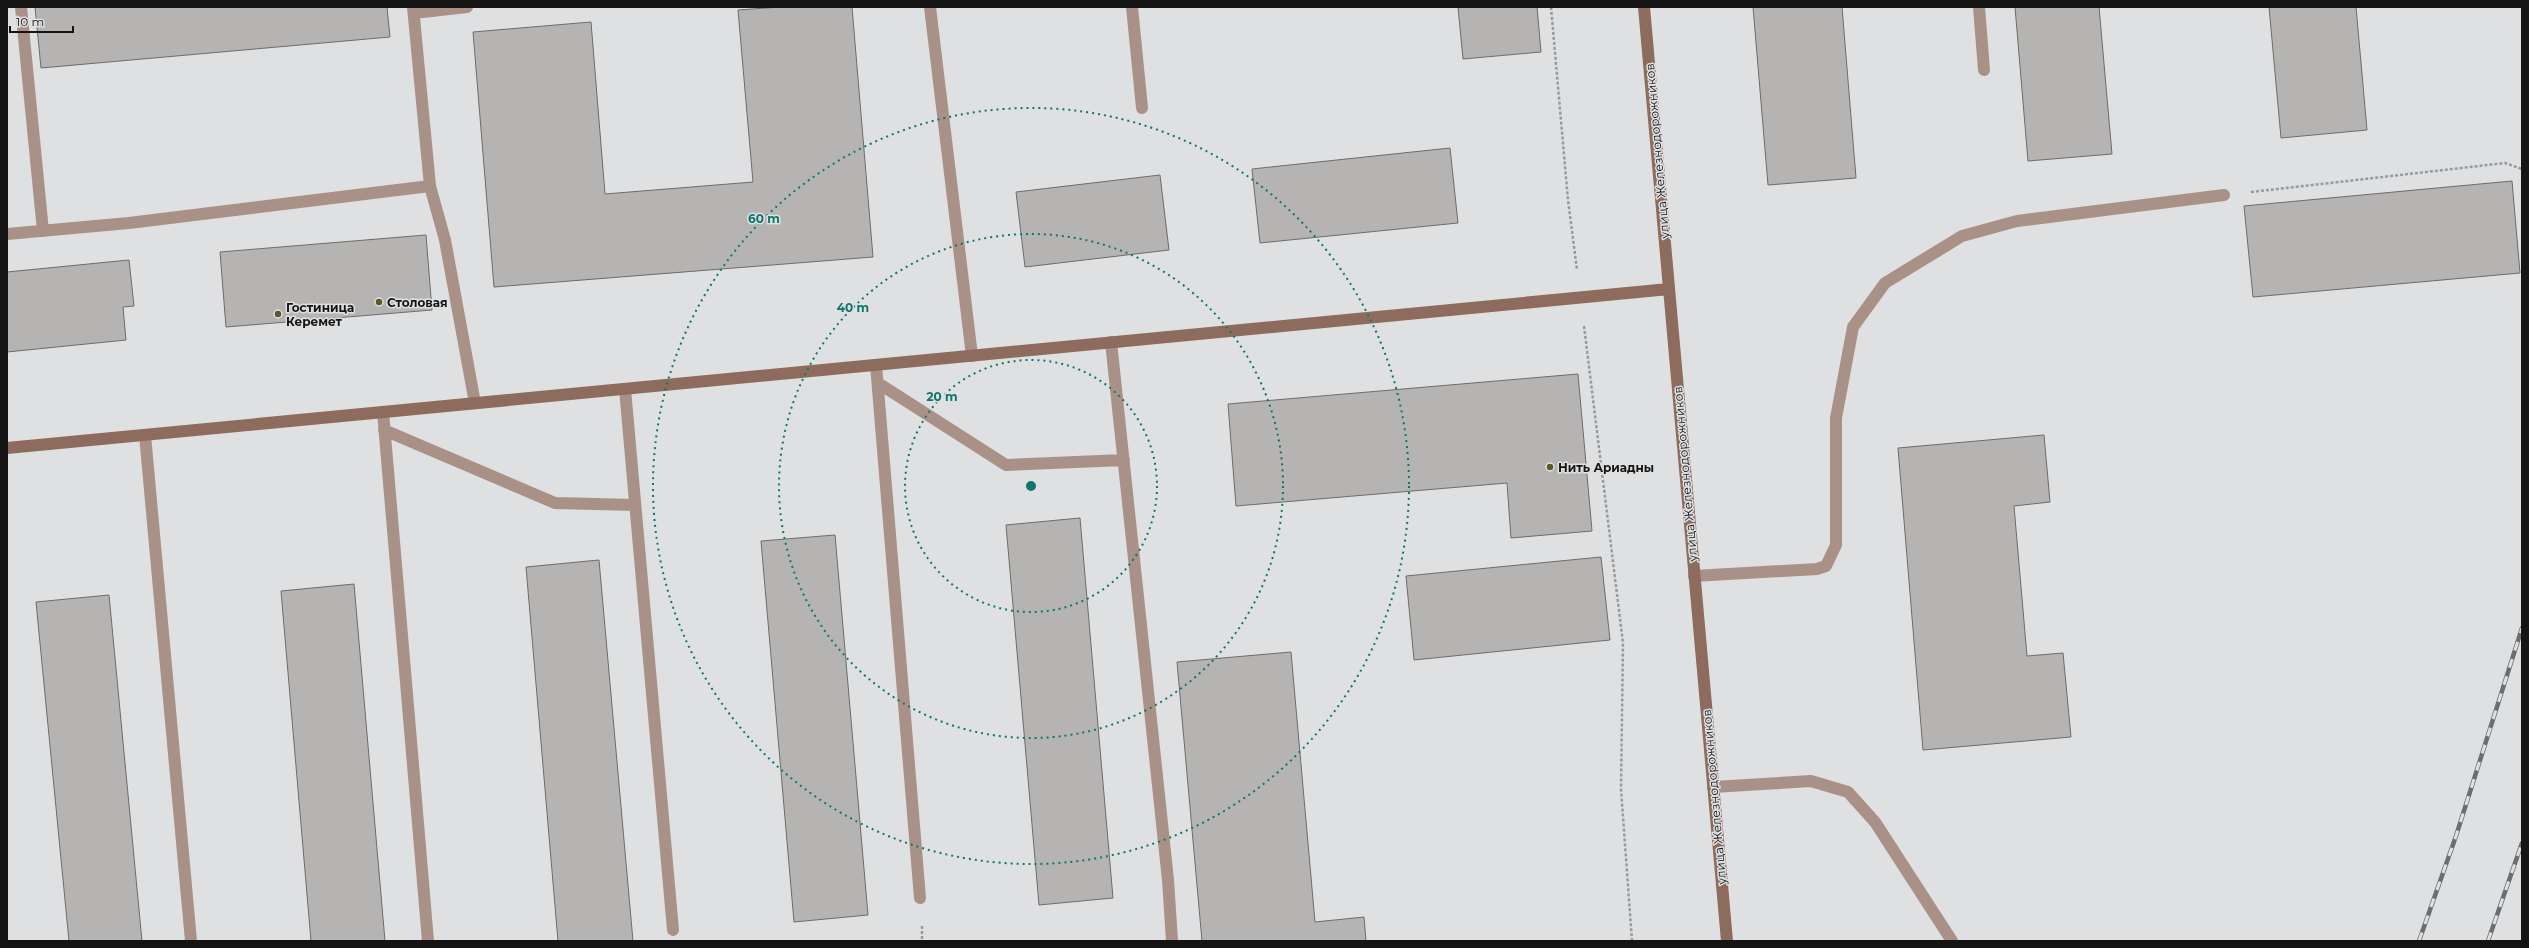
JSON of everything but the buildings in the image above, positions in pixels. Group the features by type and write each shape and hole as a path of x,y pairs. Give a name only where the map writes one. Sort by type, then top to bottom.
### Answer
{"street":[{"name":"улица Железнодорожников","path":"1644,7 1727,941"},
{"path":"7,448 1669,289"}],"lane":[{"path":"21,7 43,231"},
{"path":"467,7 413,10 430,186 445,240 475,403"},
{"path":"930,7 972,356"},
{"path":"1132,7 1142,108"},
{"path":"1979,7 1984,70"},
{"path":"7,234 128,223 430,186"},
{"path":"1694,576 1817,569 1826,566 1836,545 1836,418 1853,327 1885,283 1962,236 2010,223 2224,195"},
{"path":"1111,342 1168,880 1172,941"},
{"path":"876,365 920,898"},
{"path":"878,383 1006,465 1124,460"},
{"path":"625,389 672,930"},
{"path":"383,412 428,941"},
{"path":"384,430 554,503 635,505"},
{"path":"145,435 191,941"},
{"path":"1713,788 1811,781 1848,792 1874,822 1952,941"}],"path":[{"path":"1551,7 1568,200 1623,643 1621,789 1632,941"},
{"path":"2224,195 2506,163 2522,169"}],"railway":[{"path":"2419,941 2456,836 2522,628"},
{"path":"2488,941 2522,843"}],"place":[{"name":"Столовая","path":"379,302"},
{"name":"Гостиница Керемет","path":"278,314"},
{"name":"Нить Ариадны","path":"1550,467"}]}
